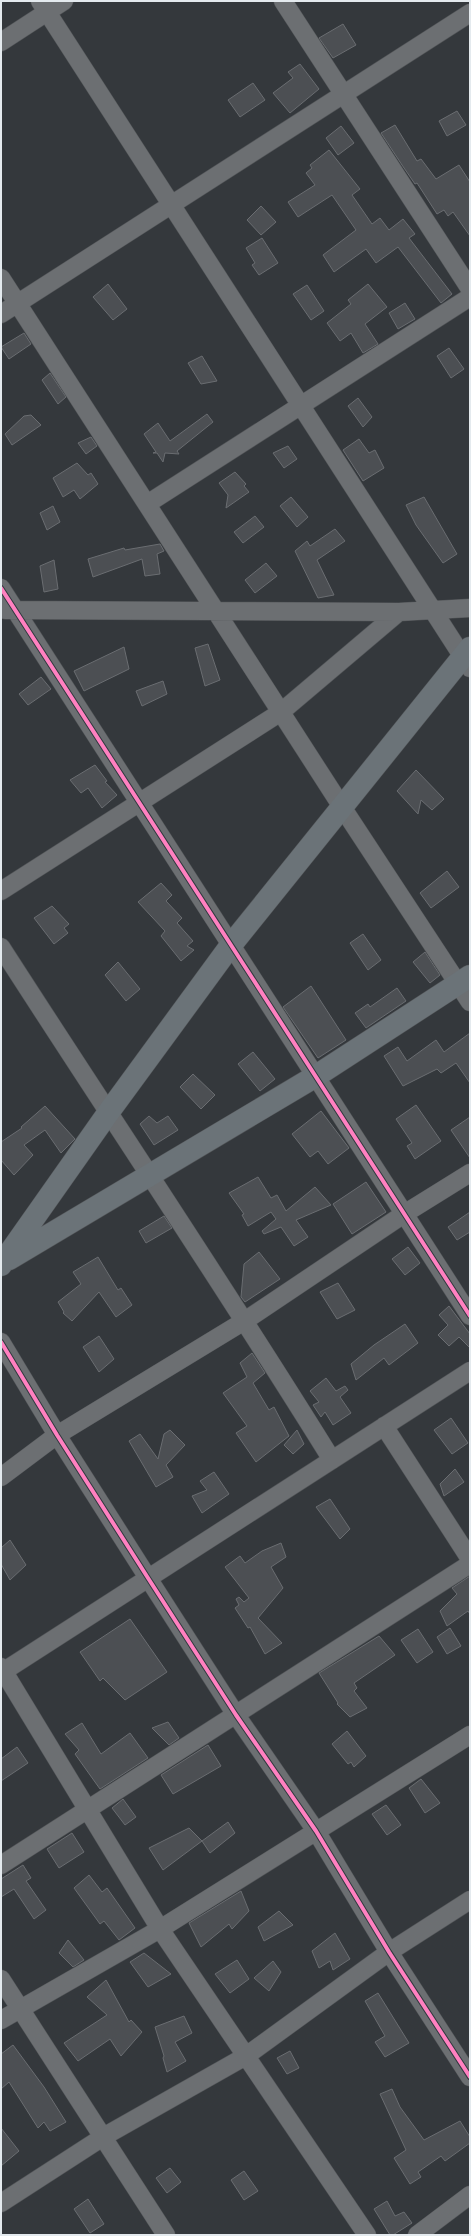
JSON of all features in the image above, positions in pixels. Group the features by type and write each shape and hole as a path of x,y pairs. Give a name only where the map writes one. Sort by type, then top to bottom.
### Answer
{"main road":[{"path":"1,1264 108,1113 231,946 342,807 468,657"},
{"path":"1,1264 149,1174 466,987"}],"street":[{"path":"1,42 43,7 64,1"},
{"path":"283,1 470,289"},
{"path":"43,7 434,611 468,657"},
{"path":"1,314 470,13"},
{"path":"1,278 342,807 466,987"},
{"path":"147,504 470,297"},
{"path":"1,588 8,609 139,802 470,1316"},
{"path":"8,609 399,612 470,608"},
{"path":"1,891 280,712 399,612"},
{"path":"1,946 108,1113 246,1320 332,1460"},
{"path":"1,1477 57,1435 246,1320 404,1214 470,1173"},
{"path":"1,1342 57,1435 148,1578 236,1715 316,1831 390,1952 470,2077"},
{"path":"367,2235 160,1929 2,1671 470,1371"},
{"path":"384,1426 470,1559"},
{"path":"1,1865 470,1564"},
{"path":"1,2020 160,1929 470,1735"},
{"path":"1,2203 103,2137 246,2056 390,1952 470,1900"},
{"path":"1,1979 166,2235"},
{"path":"417,2235 470,2195"}],"building":[{"path":"343,24 356,45 333,58 319,38"},
{"path":"300,64 319,89 290,113 273,93 293,78 288,72"},
{"path":"253,83 265,100 240,117 228,100"},
{"path":"457,111 466,125 447,136 439,121"},
{"path":"395,125 417,161 421,159 436,179 459,165 470,182 470,236 453,212 448,216 444,210 437,214 417,183 415,184 402,165 381,133"},
{"path":"341,126 354,143 338,155 326,138"},
{"path":"329,150 360,189 352,195 372,224 380,218 389,230 403,219 415,234 409,238 452,294 441,303 398,247 376,263 366,249 334,272 323,255 356,230 332,195 298,217 288,202 315,185 306,173 312,168 310,165"},
{"path":"261,206 276,222 261,235 247,220"},
{"path":"262,238 278,263 259,275 252,265 255,263 246,248"},
{"path":"108,284 127,309 113,320 93,297"},
{"path":"368,284 387,307 365,324 378,344 363,353 351,333 340,341 327,323 351,304 348,300"},
{"path":"307,285 324,311 311,320 293,294"},
{"path":"405,303 415,319 398,329 389,313"},
{"path":"24,333 31,344 9,359 1,347"},
{"path":"449,348 464,369 451,378 437,356"},
{"path":"202,356 217,381 201,384 188,363"},
{"path":"50,373 66,397 58,404 42,380"},
{"path":"358,398 372,417 363,427 348,406"},
{"path":"207,414 213,422 177,451 179,454 165,453 163,462 157,453 153,453 156,452 144,434 158,423 170,441"},
{"path":"31,415 41,425 12,445 5,434 24,416"},
{"path":"91,437 97,446 86,454 78,443"},
{"path":"359,439 369,453 375,450 384,468 363,481 343,450"},
{"path":"288,446 297,459 284,468 273,453"},
{"path":"77,463 88,475 91,473 98,484 80,499 74,490 63,497 53,478"},
{"path":"235,472 246,484 244,486 249,492 226,508 228,495 219,483"},
{"path":"291,497 308,517 297,527 280,506"},
{"path":"424,497 457,554 443,563 416,525 406,505"},
{"path":"53,506 60,522 47,530 40,513"},
{"path":"255,516 264,527 243,543 234,532"},
{"path":"335,529 345,541 317,560 334,595 318,598 295,551 307,541 310,546"},
{"path":"160,544 164,551 157,554 160,574 145,576 142,559 93,577 88,559 124,548 125,550"},
{"path":"54,560 58,589 44,592 40,566"},
{"path":"266,563 277,576 255,593 245,580"},
{"path":"208,644 220,680 205,686 195,648"},
{"path":"124,647 129,669 84,691 74,671"},
{"path":"41,677 51,689 28,705 19,694"},
{"path":"163,681 167,694 142,706 136,691"},
{"path":"95,765 107,781 105,782 117,795 102,808 88,788 81,793 70,780"},
{"path":"416,770 444,799 432,810 421,800 418,814 397,791"},
{"path":"447,871 459,887 431,908 420,893"},
{"path":"161,883 172,895 166,901 182,918 177,923 193,941 187,946 194,950 181,961 161,936 165,931 138,902"},
{"path":"52,906 69,924 64,928 68,933 54,944 34,918"},
{"path":"363,934 381,960 368,970 350,943"},
{"path":"425,952 440,975 430,983 413,962"},
{"path":"118,962 140,989 126,1001 105,975"},
{"path":"311,986 346,1040 318,1058 283,1007"},
{"path":"397,988 406,1001 366,1028 355,1013 368,1004 370,1007"},
{"path":"470,1033 470,1083 456,1063 441,1073 437,1069 403,1086 384,1056 398,1047 407,1061 436,1040 444,1052"},
{"path":"253,1052 275,1079 260,1091 238,1064"},
{"path":"193,1074 215,1095 201,1109 180,1087"},
{"path":"416,1105 441,1141 415,1159 407,1146 412,1143 396,1119"},
{"path":"45,1106 75,1139 61,1153 45,1130 24,1145 33,1155 14,1175 1,1160 1,1142 22,1128 21,1127"},
{"path":"321,1111 349,1148 328,1164 318,1151 310,1157 292,1134"},
{"path":"149,1116 157,1123 168,1116 178,1130 154,1145 140,1124"},
{"path":"470,1117 470,1158 451,1130"},
{"path":"258,1177 271,1198 277,1195 286,1211 315,1187 331,1205 296,1220 308,1237 294,1246 281,1227 264,1234 262,1231 276,1219 271,1212 248,1226 242,1215 244,1214 229,1193"},
{"path":"366,1182 386,1212 352,1234 333,1204"},
{"path":"470,1212 470,1232 457,1240 448,1227"},
{"path":"164,1216 172,1228 146,1243 139,1231"},
{"path":"408,1247 420,1263 405,1275 392,1259"},
{"path":"259,1252 280,1279 245,1302 241,1297 244,1264"},
{"path":"98,1257 118,1290 121,1288 132,1305 116,1317 99,1292 72,1321 63,1313 64,1312 58,1302 81,1284 73,1272"},
{"path":"338,1283 355,1310 337,1319 320,1292"},
{"path":"449,1306 470,1334 470,1348 459,1337 449,1346 438,1335 448,1325 439,1315"},
{"path":"405,1324 418,1343 389,1365 384,1358 356,1380 351,1364 374,1345"},
{"path":"99,1336 114,1359 99,1372 83,1347"},
{"path":"252,1353 265,1373 253,1383 269,1410 274,1407 289,1436 256,1462 236,1433 247,1426 223,1393 247,1377 240,1363"},
{"path":"326,1378 336,1391 345,1386 348,1390 340,1397 351,1413 333,1425 325,1412 321,1417 313,1405 319,1402 310,1391"},
{"path":"451,1418 468,1443 452,1454 434,1430"},
{"path":"170,1430 185,1445 166,1465 173,1477 156,1487 129,1441 140,1434 158,1459 164,1434"},
{"path":"297,1430 304,1444 293,1454 284,1445"},
{"path":"455,1469 464,1482 444,1496 440,1484"},
{"path":"214,1472 229,1494 202,1513 192,1496 207,1490 200,1481"},
{"path":"330,1499 350,1529 340,1539 316,1507"},
{"path":"10,1540 26,1565 10,1580 1,1564 1,1548"},
{"path":"281,1543 286,1557 271,1567 283,1588 258,1618 282,1643 265,1654 250,1627 248,1628 235,1608 239,1605 236,1599 239,1597 244,1602 249,1598 225,1567 240,1556 245,1563 262,1551"},
{"path":"470,1576 470,1614 468,1611 447,1626 440,1611 457,1594 452,1588"},
{"path":"130,1619 167,1672 125,1700 103,1678 100,1681 80,1652"},
{"path":"450,1628 461,1646 447,1654 437,1637"},
{"path":"418,1629 433,1652 417,1663 401,1640"},
{"path":"379,1636 395,1655 354,1683 357,1688 354,1691 367,1708 350,1717 337,1704 338,1703 319,1673"},
{"path":"168,1722 179,1738 169,1745 152,1728"},
{"path":"82,1723 101,1754 130,1733 148,1758 100,1789 75,1754 79,1750 65,1734"},
{"path":"347,1731 366,1756 354,1767 351,1762 348,1764 332,1744"},
{"path":"208,1745 221,1766 173,1794 161,1775"},
{"path":"17,1747 28,1763 1,1781 1,1759"},
{"path":"421,1779 440,1803 425,1813 409,1788"},
{"path":"123,1799 136,1817 125,1825 112,1808"},
{"path":"386,1805 401,1825 387,1835 372,1814"},
{"path":"228,1822 235,1833 210,1853 202,1841"},
{"path":"189,1828 202,1841 163,1870 149,1848"},
{"path":"72,1833 84,1852 59,1868 47,1849"},
{"path":"23,1865 31,1878 26,1881 46,1910 34,1919 14,1889 1,1897 1,1879"},
{"path":"89,1875 102,1892 107,1888 135,1928 119,1940 104,1921 100,1924 74,1888"},
{"path":"241,1891 249,1911 232,1929 229,1924 201,1947 189,1923"},
{"path":"279,1911 293,1925 264,1941 258,1927"},
{"path":"335,1933 350,1959 333,1970 330,1961 319,1968 312,1951"},
{"path":"68,1940 84,1960 73,1967 59,1953"},
{"path":"144,1953 171,1974 148,1987 130,1962"},
{"path":"237,1960 249,1979 230,1993 215,1974"},
{"path":"273,1961 281,1972 269,1991 254,1978"},
{"path":"106,1980 129,2022 131,2020 142,2032 121,2056 110,2039 78,2061 64,2043 107,2015 87,1997"},
{"path":"378,1993 409,2043 385,2057 375,2042 385,2036 365,2001"},
{"path":"184,2016 192,2033 175,2042 186,2061 167,2072 163,2058 164,2056 155,2027"},
{"path":"13,2045 44,2087 66,2122 50,2131 44,2122 38,2128 9,2082 1,2089 1,2054"},
{"path":"290,2051 299,2068 287,2074 277,2058"},
{"path":"392,2089 400,2107 424,2140 460,2121 470,2137 470,2143 445,2161 441,2156 418,2172 421,2177 410,2184 394,2158 406,2150 380,2094"},
{"path":"1,2128 19,2151 1,2166"},
{"path":"170,2168 181,2182 167,2193 156,2178"},
{"path":"244,2171 258,2191 244,2200 231,2180"},
{"path":"88,2199 104,2224 90,2233 74,2209"},
{"path":"387,2201 395,2216 404,2212 412,2223 393,2235 390,2235 374,2209"}],"cycle path":[{"path":"1,588 470,1316"},
{"path":"1,1342 57,1435 148,1578 236,1715 316,1831 389,1952 470,2077"}]}
